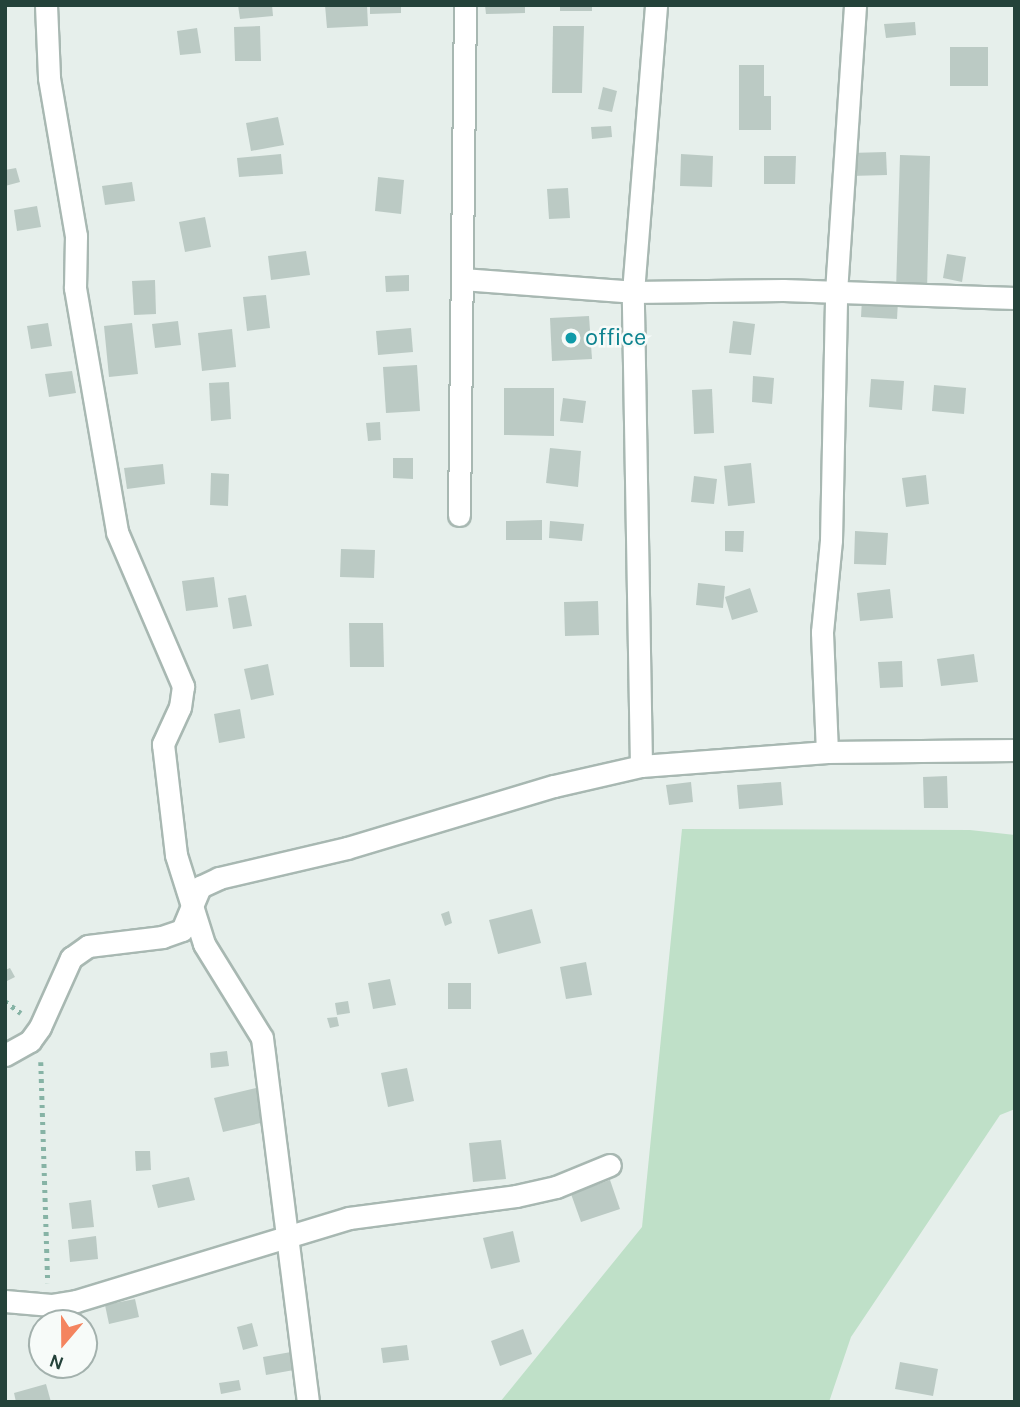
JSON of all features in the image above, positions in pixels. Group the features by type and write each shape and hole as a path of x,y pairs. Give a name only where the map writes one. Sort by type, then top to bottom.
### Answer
{"street":[{"path":"46,5 50,89 76,236 75,288 117,532 183,686 180,707 163,744 176,855 204,944 262,1038 308,1402"},
{"path":"459,515 465,5"},
{"path":"641,766 633,292 656,5"},
{"path":"827,752 822,632 831,540 836,292 855,5"},
{"path":"462,279 633,292 836,292 1015,298"},
{"path":"5,1055 30,1041 40,1027 71,958 88,946 162,937 182,930 190,902 200,887 219,878 347,848 542,790 641,766 827,752 1015,750"},
{"path":"5,1301 51,1305 110,1293 380,1211 461,1204 556,1187 610,1165"}],"path":[{"path":"40,1027 44,1252 51,1305"}],"green space":[{"path":"682,829 970,830 1015,835 1015,1109 1000,1115 851,1337 829,1402 500,1402 642,1227"}],"building":[{"path":"238,5 272,5 273,16 240,19"},
{"path":"325,5 367,5 368,26 327,28"},
{"path":"370,5 401,5 401,13 370,14"},
{"path":"485,5 525,5 525,13 486,14"},
{"path":"560,5 592,5 592,11 560,11"},
{"path":"915,22 916,35 886,38 884,24"},
{"path":"260,26 261,61 235,61 234,27"},
{"path":"553,26 584,26 582,93 552,93"},
{"path":"197,28 201,53 180,55 177,31"},
{"path":"950,47 988,47 988,86 950,86"},
{"path":"739,65 764,65 764,96 771,96 771,130 739,130"},
{"path":"603,87 617,91 612,112 598,109"},
{"path":"278,117 284,145 251,151 246,123"},
{"path":"611,126 612,137 592,139 591,127"},
{"path":"886,152 887,175 850,176 850,153"},
{"path":"281,154 283,174 239,177 237,158"},
{"path":"681,154 713,156 712,187 680,186"},
{"path":"900,155 930,156 927,292 896,291"},
{"path":"764,156 796,156 795,184 764,184"},
{"path":"16,168 20,182 5,186 5,170"},
{"path":"378,177 404,180 401,214 375,211"},
{"path":"132,182 135,201 105,205 102,186"},
{"path":"568,188 570,218 549,219 547,189"},
{"path":"37,206 41,227 17,231 14,210"},
{"path":"205,217 211,247 185,252 179,222"},
{"path":"306,251 310,275 271,280 268,256"},
{"path":"947,254 966,257 962,282 943,278"},
{"path":"409,275 409,291 386,292 385,276"},
{"path":"155,280 156,314 134,315 132,281"},
{"path":"266,295 270,328 247,331 243,297"},
{"path":"862,299 898,301 897,319 861,317"},
{"name":"office","path":"589,316 592,359 552,361 550,318"},
{"path":"178,321 181,345 155,348 152,324"},
{"path":"733,321 755,324 751,355 729,353"},
{"path":"48,323 52,346 31,349 27,326"},
{"path":"132,323 138,374 109,377 104,326"},
{"path":"411,328 413,352 378,355 376,331"},
{"path":"232,329 236,367 202,371 198,333"},
{"path":"417,365 420,411 386,413 383,367"},
{"path":"72,371 76,393 49,397 45,374"},
{"path":"753,376 774,378 772,404 752,402"},
{"path":"871,379 904,381 902,410 869,407"},
{"path":"229,382 231,419 211,421 209,383"},
{"path":"934,385 966,388 964,414 932,411"},
{"path":"504,388 554,388 554,436 504,435"},
{"path":"712,389 714,433 694,434 692,390"},
{"path":"563,398 586,401 583,423 560,421"},
{"path":"380,422 381,440 368,441 366,423"},
{"path":"550,448 581,451 578,487 546,483"},
{"path":"393,458 413,458 413,479 393,478"},
{"path":"751,463 755,503 728,506 724,466"},
{"path":"163,464 165,484 127,489 124,468"},
{"path":"211,473 229,474 228,506 210,505"},
{"path":"926,475 929,504 906,507 902,478"},
{"path":"694,476 717,479 714,504 691,502"},
{"path":"542,520 542,540 506,540 506,521"},
{"path":"550,521 584,524 582,541 549,538"},
{"path":"725,531 744,531 743,552 725,551"},
{"path":"855,531 888,533 886,565 854,564"},
{"path":"341,549 375,550 374,578 340,577"},
{"path":"214,577 218,607 186,611 182,581"},
{"path":"698,583 725,586 723,608 696,605"},
{"path":"750,588 758,612 732,620 725,597"},
{"path":"890,589 893,618 860,621 857,593"},
{"path":"246,595 252,626 233,629 228,598"},
{"path":"598,601 599,635 565,636 564,602"},
{"path":"349,623 383,623 384,667 350,667"},
{"path":"974,654 978,682 941,686 937,659"},
{"path":"902,661 903,687 880,688 878,662"},
{"path":"268,664 274,695 251,700 244,669"},
{"path":"240,709 245,738 219,743 214,714"},
{"path":"947,776 948,808 924,808 923,777"},
{"path":"691,782 693,802 669,805 666,785"},
{"path":"781,782 783,805 739,809 737,785"},
{"path":"532,909 541,943 498,954 489,920"},
{"path":"449,911 452,923 445,926 441,914"},
{"path":"586,962 592,995 566,999 560,967"},
{"path":"10,968 15,977 5,982 5,970"},
{"path":"390,979 396,1005 373,1009 368,983"},
{"path":"448,983 471,983 471,1009 448,1009"},
{"path":"348,1001 350,1013 337,1015 335,1003"},
{"path":"337,1017 339,1026 330,1028 327,1018"},
{"path":"227,1051 229,1066 211,1068 210,1053"},
{"path":"407,1068 414,1101 388,1107 381,1073"},
{"path":"256,1088 265,1122 223,1132 214,1098"},
{"path":"501,1140 506,1179 473,1182 469,1143"},
{"path":"135,1151 150,1151 151,1170 136,1171"},
{"path":"189,1177 195,1200 158,1208 152,1185"},
{"path":"610,1180 620,1209 581,1222 571,1194"},
{"path":"91,1200 94,1227 72,1229 69,1203"},
{"path":"513,1231 520,1262 491,1269 483,1238"},
{"path":"96,1236 98,1259 70,1262 68,1240"},
{"path":"135,1299 139,1317 109,1324 105,1305"},
{"path":"252,1323 258,1346 243,1350 237,1327"},
{"path":"523,1329 532,1354 500,1366 491,1341"},
{"path":"407,1345 409,1360 383,1363 381,1348"},
{"path":"291,1352 294,1370 266,1375 263,1357"},
{"path":"900,1362 938,1369 933,1396 895,1389"},
{"path":"239,1380 241,1390 221,1394 219,1383"},
{"path":"46,1384 51,1402 16,1402 14,1393"}],"place":[{"name":"office","path":"571,338"}]}
